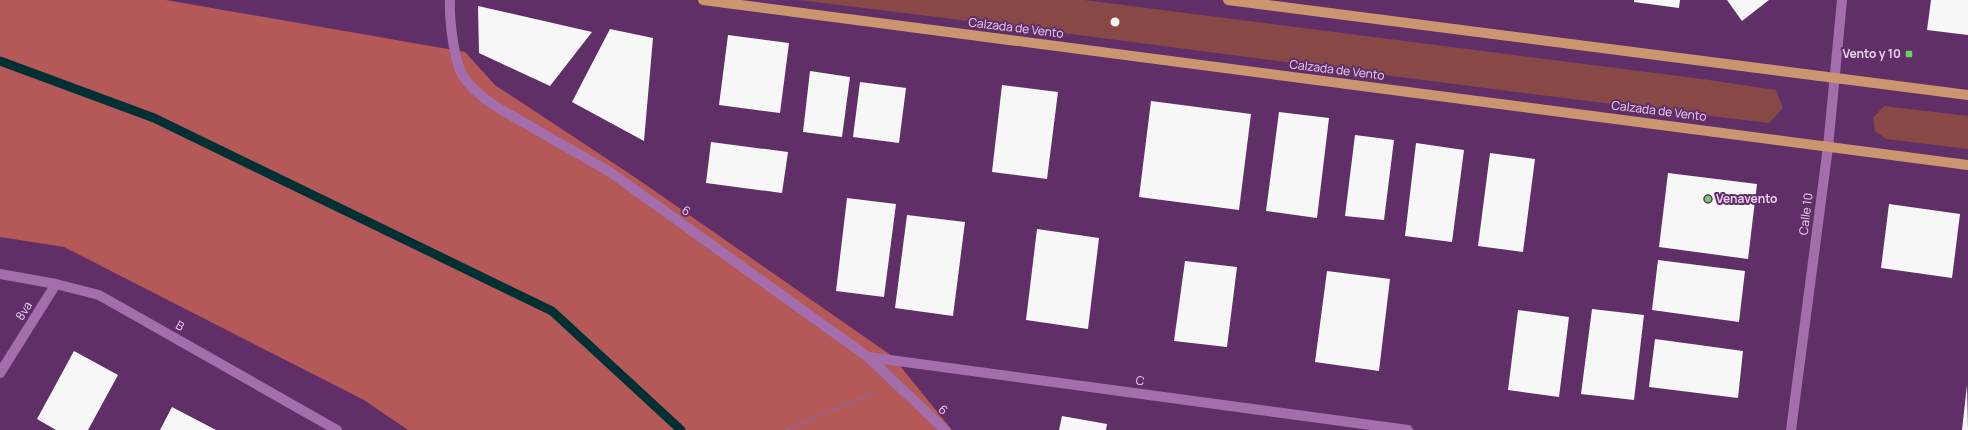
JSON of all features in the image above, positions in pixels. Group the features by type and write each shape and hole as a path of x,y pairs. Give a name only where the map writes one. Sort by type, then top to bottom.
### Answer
{"main road":[{"name":"Calzada de Vento","path":"703,0 1968,165"},
{"path":"1228,0 1968,95"}],"street":[{"name":"6","path":"450,0 451,31 463,75 477,93 494,106 610,172 868,357 945,430"},
{"name":"Calle 10","path":"1791,430 1828,147 1842,0"},
{"name":"B","path":"0,274 56,284 99,295 321,426 337,430"},
{"name":"8va","path":"0,373 56,284"},
{"name":"C","path":"868,357 1408,430"}],"path":[{"path":"786,430 896,383"}],"shaded area":[{"path":"0,0 166,0 465,52 495,85 636,178 892,356 952,430 408,430 364,400 64,247 0,237"},
{"path":"799,0 1084,0 1702,79 1776,90 1783,108 1769,123"},
{"path":"1884,106 1968,116 1968,149 1886,139 1875,131 1873,118"}],"building":[{"path":"1634,0 1680,0 1679,8 1634,2"},
{"path":"1727,0 1769,0 1742,21"},
{"path":"1931,0 1968,0 1968,35 1927,30"},
{"path":"478,6 592,32 550,86 479,53"},
{"path":"1115,17 1120,22 1115,27 1110,22"},
{"path":"610,29 653,38 644,141 572,102"},
{"path":"728,35 789,43 780,113 719,105"},
{"path":"810,71 850,77 842,137 803,132"},
{"path":"860,82 906,88 899,143 853,137"},
{"path":"1002,85 1058,92 1047,179 992,172"},
{"path":"1151,101 1251,114 1239,210 1139,197"},
{"path":"1279,112 1329,118 1317,218 1266,211"},
{"path":"1355,135 1394,140 1384,220 1345,216"},
{"path":"711,142 788,152 782,193 706,183"},
{"path":"1416,143 1464,150 1452,242 1405,236"},
{"path":"1490,153 1535,159 1523,252 1478,246"},
{"path":"1668,173 1757,184 1748,259 1659,247"},
{"path":"847,198 896,204 884,297 836,291"},
{"path":"1889,204 1960,214 1952,278 1881,268"},
{"path":"907,215 965,222 953,316 895,308"},
{"path":"1037,229 1099,238 1088,329 1026,320"},
{"path":"1658,260 1745,271 1739,322 1652,310"},
{"path":"1185,261 1237,267 1227,347 1174,341"},
{"path":"1327,271 1390,279 1379,371 1315,362"},
{"path":"1592,309 1644,315 1634,400 1581,394"},
{"path":"1518,310 1569,317 1559,397 1508,390"},
{"path":"1655,339 1743,351 1738,398 1649,387"},
{"path":"74,351 118,375 88,430 56,430 37,419"},
{"path":"1967,385 1968,430 1962,430"},
{"path":"172,407 216,430 160,430"},
{"path":"1062,416 1107,424 1106,430 1059,430"}],"waterway":[{"path":"0,61 154,118 552,311 681,430"}],"place":[{"name":"Vento y 10","path":"1909,54"},
{"name":"Venavento","path":"1708,199"}]}
